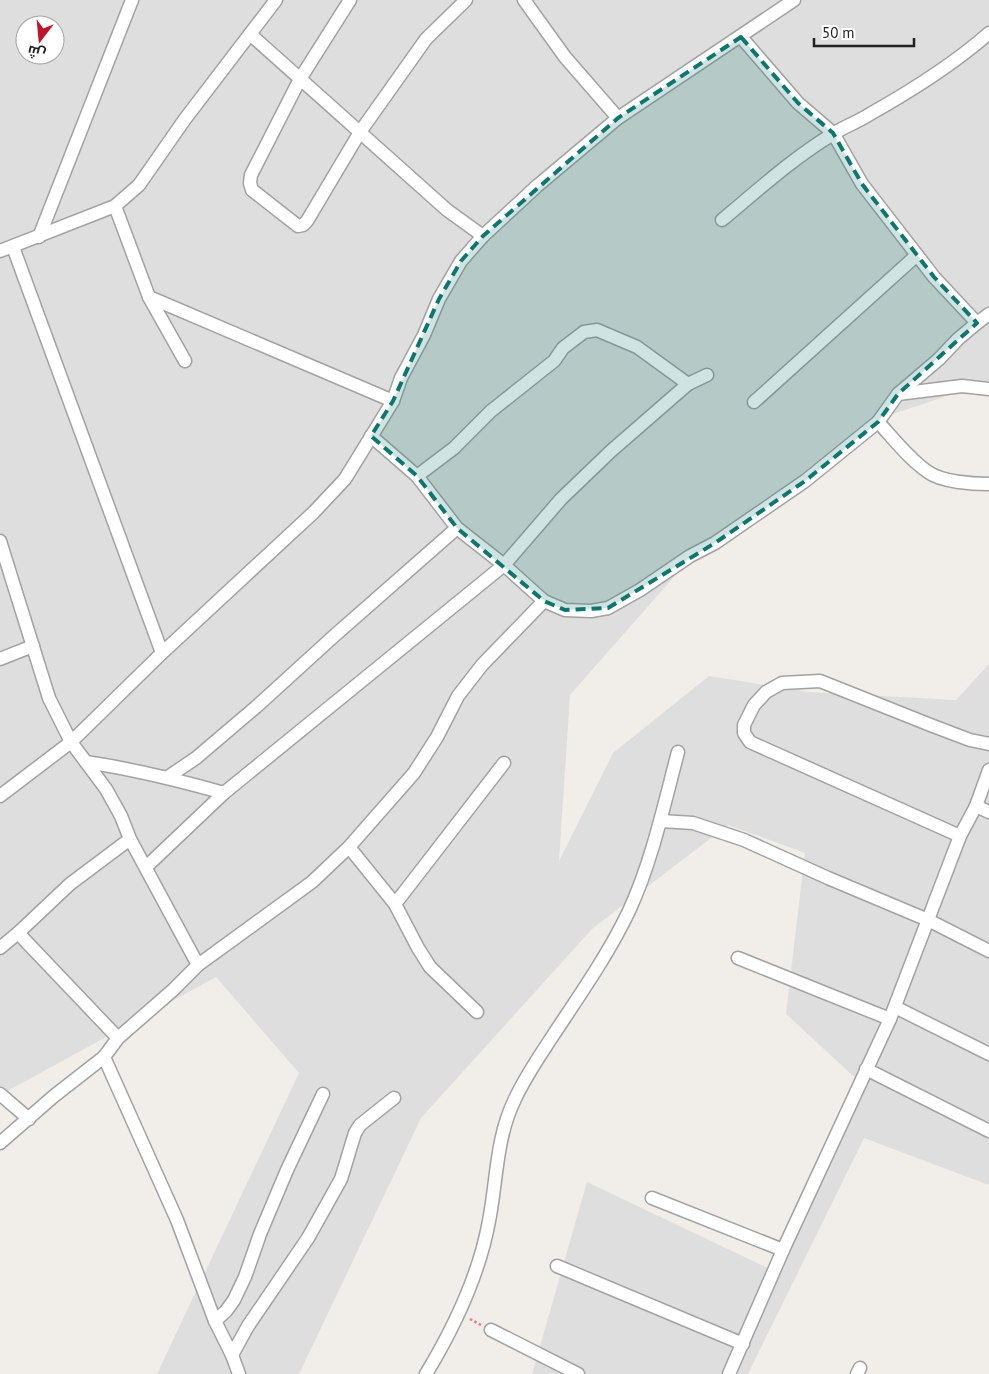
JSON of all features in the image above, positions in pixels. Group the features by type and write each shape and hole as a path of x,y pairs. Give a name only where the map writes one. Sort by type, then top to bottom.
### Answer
{"street":[{"path":"39,237 132,0"},
{"path":"0,251 115,206 139,185 185,119 276,0"},
{"path":"350,0 300,79 251,175 250,183 252,190 298,226 307,221 360,132 426,39 466,0"},
{"path":"524,0 565,57 618,118"},
{"path":"0,796 71,742 162,653 314,512 345,479 393,401 401,378 424,335 439,299 461,261 483,236 537,186 618,118 794,0"},
{"path":"722,220 780,172 833,134 869,115 904,93 970,50 989,33"},
{"path":"250,34 448,210 483,236"},
{"path":"741,37 798,103 833,134 862,184 951,297 977,323"},
{"path":"115,206 149,297 185,361"},
{"path":"13,247 162,653"},
{"path":"754,402 917,255"},
{"path":"149,297 393,401"},
{"path":"371,436 417,476 457,528 504,565 544,601 565,610 591,611 608,608 640,590 690,556 715,543 805,481 878,422 898,394 939,359 958,339 989,314"},
{"path":"417,476 454,448 491,411 554,361 563,348 584,332 597,330 637,347 688,384"},
{"path":"146,867 224,793 504,565 561,499 611,451 688,384 707,375"},
{"path":"898,394 962,386 989,390"},
{"path":"878,422 909,456 929,474 962,483 989,484"},
{"path":"168,777 196,758 249,713 457,528"},
{"path":"0,541 49,698 71,742 106,789 121,816 130,839 198,965"},
{"path":"0,1143 104,1057 118,1038 173,990 198,965 312,882 349,847 414,773 437,737 458,696 482,665 544,601"},
{"path":"0,659 33,646"},
{"path":"960,836 750,742 744,733 744,725 754,704 766,692 782,683 820,681 970,740 989,744"},
{"path":"426,1374 459,1314 480,1260 489,1220 502,1131 514,1099 532,1067 587,983 628,911 661,821 678,752"},
{"path":"86,762 168,777 224,793"},
{"path":"395,904 504,763"},
{"path":"730,1374 783,1250 890,1019 960,836 976,806 989,770"},
{"path":"976,806 989,812"},
{"path":"661,821 693,823 744,840 928,920 989,951"},
{"path":"0,948 70,884 130,839"},
{"path":"349,847 395,904 430,967 477,1012"},
{"path":"18,933 118,1038"},
{"path":"738,958 890,1019"},
{"path":"895,1007 989,1054"},
{"path":"104,1057 177,1220 215,1321 232,1356 238,1374"},
{"path":"866,1069 989,1131"},
{"path":"0,1094 28,1118"},
{"path":"215,1321 234,1300 245,1277 286,1170 323,1094"},
{"path":"232,1356 248,1326 308,1238 341,1179 355,1133 360,1125 394,1098"},
{"path":"652,1198 783,1250"},
{"path":"557,1266 743,1344"},
{"path":"491,1330 578,1374"}],"path":[{"path":"459,1314 491,1330"}],"highlighted area":[{"path":"741,37 798,103 833,133 862,184 934,277 977,323 898,394 878,422 805,481 715,543 608,608 565,610 544,601 457,528 417,476 371,436 393,401 439,299 461,261 483,236 618,118"}],"shaded area":[{"path":"0,0 989,0 989,382 869,422 687,562 570,695 559,861 613,753 709,676 809,692 956,700 989,664 989,1185 864,1138 748,1374 532,1374 587,1182 770,1269 863,1085 786,1014 805,853 728,825 592,929 421,1118 299,1374 157,1374 299,1073 216,977 0,1095"}]}
